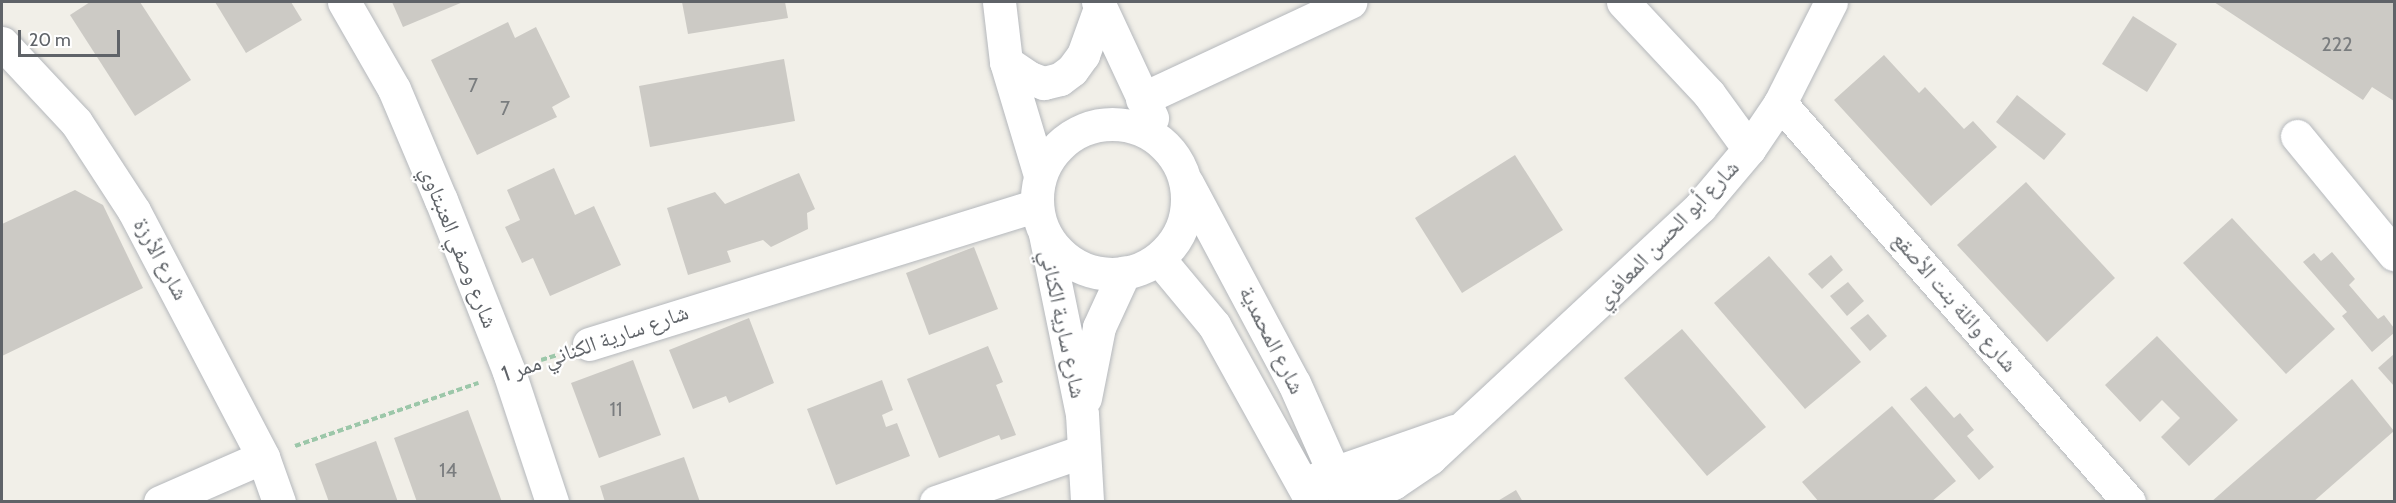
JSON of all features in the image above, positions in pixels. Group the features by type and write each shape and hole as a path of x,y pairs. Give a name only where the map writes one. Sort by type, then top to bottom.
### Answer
{"street":[{"name":"شارع وصفي العنبتاوي","path":"344,2 394,89 508,372 552,501"},
{"path":"999,2 1006,62 1040,204 1062,255 1086,270 1124,273 1159,259 1180,232 1189,200 1187,183 1180,163 1167,146 1142,99 1099,5"},
{"path":"1142,99 1350,2"},
{"path":"1623,2 1710,94 1749,149"},
{"name":"شارع أبو الحسن المعافري","path":"1347,501 1415,470 1623,282 1700,207 1749,149 1780,103 1831,2"},
{"path":"1006,62 1030,78 1044,83 1060,79 1072,70 1083,55 1099,5"},
{"name":"شارع الأرزة","path":"2,43 76,122 134,211 263,457 279,501"},
{"name":"شارع وائلة بنت الأصقع","path":"1780,103 2129,501"},
{"path":"1040,204 1052,152 1071,135 1096,125 1122,124 1138,129 1167,146"},
{"path":"2297,136 2394,254"},
{"name":"شارع المحمدية","path":"1187,183 1245,287 1336,470 1347,501"},
{"name":"شارع سارية الكناني ممر 1","path":"589,344 1040,204"},
{"name":"شارع سارية الكناني","path":"1040,204 1082,414 1087,501"},
{"name":"شارع المحمدية","path":"1159,259 1214,325 1307,493"},
{"name":"شارع سارية الكناني","path":"1082,414 1099,327 1124,273"},
{"name":"شارع أبو الحسن المعافري","path":"1307,493 1336,470 1459,430"},
{"path":"936,501 1083,451"},
{"path":"160,501 263,457"}],"path":[{"name":"شارع سارية الكناني ممر 1","path":"263,457 589,344"}],"building":[{"path":"90,2 140,2 191,80 135,116 70,15"},
{"path":"215,2 291,2 302,20 246,53"},
{"path":"392,2 463,2 403,27"},
{"path":"682,2 785,2 788,18 688,34"},
{"path":"2214,2 2394,2 2394,101 2372,87 2363,100"},
{"path":"2133,16 2177,44 2147,92 2102,64"},
{"path":"508,22 515,38 536,27 570,97 552,107 557,117 477,155 431,60"},
{"path":"1884,55 1919,93 1925,87 1964,129 1973,121 1997,147 1931,206 1834,100"},
{"path":"784,59 795,121 650,147 639,86"},
{"path":"2017,95 2066,134 2044,160 1996,122"},
{"path":"1515,155 1563,230 1462,293 1415,218"},
{"path":"554,168 575,215 594,206 621,265 550,296 533,258 522,263 505,227 520,220 507,190"},
{"path":"799,173 815,209 807,213 808,229 771,247 763,240 727,251 731,262 688,275 667,208 715,192 725,204"},
{"path":"2026,182 2115,278 2047,342 1957,245"},
{"path":"75,190 103,205 143,288 2,356 2,224"},
{"path":"2232,218 2335,329 2286,374 2183,263"},
{"path":"974,247 998,309 929,335 906,273"},
{"path":"2332,252 2355,279 2349,285 2378,319 2384,315 2394,328 2394,333 2372,352 2342,316 2347,312 2303,262 2314,253 2321,261"},
{"path":"1831,255 1843,270 1822,289 1808,274"},
{"path":"1769,256 1861,362 1805,409 1714,303"},
{"path":"1848,282 1864,301 1847,316 1830,296"},
{"path":"1868,314 1887,336 1870,351 1850,328"},
{"path":"749,318 774,383 729,403 726,396 693,409 669,350"},
{"path":"1682,329 1766,427 1707,476 1624,378"},
{"path":"2157,336 2238,420 2189,466 2161,437 2180,418 2162,400 2140,422 2105,385"},
{"path":"988,346 1003,382 996,385 1016,435 1001,440 999,435 939,458 907,379"},
{"path":"2394,354 2394,386 2378,368"},
{"path":"633,360 661,435 599,458 571,383"},
{"path":"2352,379 2394,431 2313,502 2211,502"},
{"path":"882,380 893,410 882,415 886,427 897,423 910,456 836,485 807,409"},
{"path":"1926,386 1954,418 1960,413 1974,430 1967,436 1994,467 1979,480 1910,399"},
{"path":"1892,406 1956,481 1931,502 1819,502 1802,482"},
{"path":"468,410 502,502 417,502 394,438"},
{"path":"376,441 398,502 329,502 315,464"},
{"path":"684,457 700,502 605,502 600,486"},
{"path":"1516,490 1523,502 1496,502"}]}
